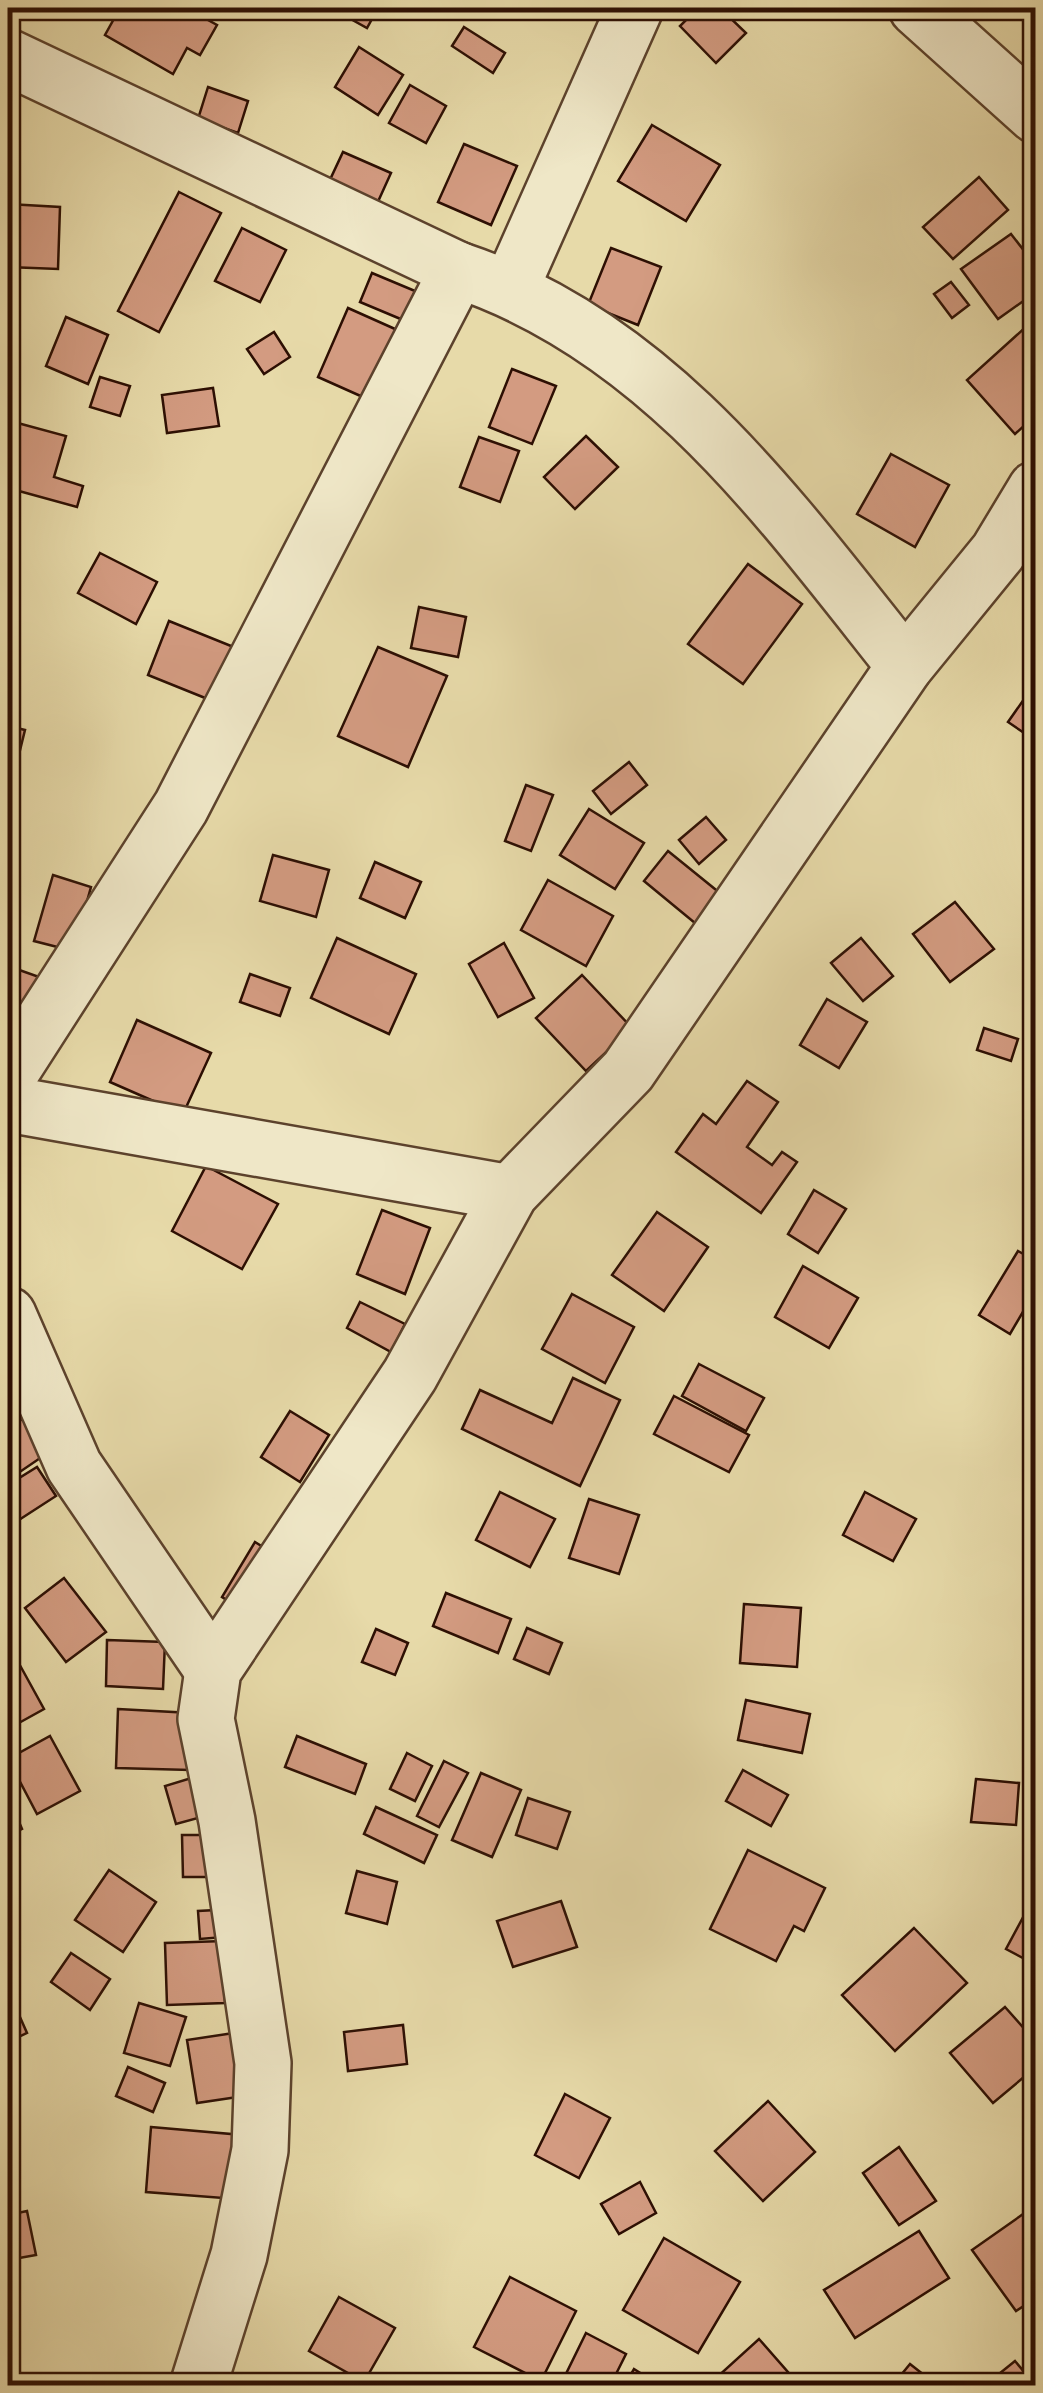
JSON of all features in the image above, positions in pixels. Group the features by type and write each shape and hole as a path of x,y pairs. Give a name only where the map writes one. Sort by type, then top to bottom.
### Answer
{"street":[{"path":"510,287 635,8"},
{"path":"917,8 1036,115"},
{"path":"8,56 458,270 510,287 648,374 736,457 904,666"},
{"path":"8,1076 181,808 458,270"},
{"path":"198,2386 239,2255 260,2150 263,2063 227,1821 206,1719 213,1670 410,1375 510,1193 628,1070 904,666 998,552 1036,489"},
{"path":"8,1104 510,1193"},
{"path":"8,1315 74,1466 213,1670"}],"building":[{"path":"120,8 186,8 217,25 200,55 187,48 173,74 105,35"},
{"path":"331,8 378,8 367,28"},
{"path":"698,8 720,8 746,33 716,63 680,26"},
{"path":"464,27 505,53 493,73 452,46"},
{"path":"359,47 403,75 378,115 335,87"},
{"path":"410,85 446,106 426,143 389,123"},
{"path":"208,87 248,101 238,133 198,119"},
{"path":"652,125 720,165 686,221 618,181"},
{"path":"464,144 517,166 491,225 438,202"},
{"path":"343,152 391,173 376,206 328,184"},
{"path":"979,177 1008,210 953,259 923,227"},
{"path":"179,192 221,213 159,332 118,311"},
{"path":"8,204 60,207 58,269 8,267"},
{"path":"242,228 286,250 260,302 215,281"},
{"path":"1011,234 1036,266 1036,292 998,319 961,269"},
{"path":"611,248 661,267 638,325 588,305"},
{"path":"372,273 415,291 403,320 360,302"},
{"path":"951,282 969,305 952,318 934,294"},
{"path":"348,308 404,333 374,402 318,377"},
{"path":"66,317 108,335 88,384 46,366"},
{"path":"1028,325 1036,333 1036,415 1015,434 967,380"},
{"path":"274,332 290,357 264,374 247,349"},
{"path":"512,369 556,386 532,444 489,427"},
{"path":"100,377 130,386 120,416 90,407"},
{"path":"213,388 219,426 167,433 162,395"},
{"path":"14,422 66,436 54,477 83,486 77,507 8,488 8,444"},
{"path":"586,436 618,467 575,509 544,477"},
{"path":"479,437 519,451 500,502 460,487"},
{"path":"891,454 949,485 915,547 857,514"},
{"path":"100,553 157,582 136,624 78,593"},
{"path":"748,564 802,604 743,684 688,644"},
{"path":"419,607 466,617 458,657 411,648"},
{"path":"169,621 246,652 225,706 148,675"},
{"path":"378,647 447,676 408,767 338,736"},
{"path":"1036,682 1036,741 1008,722"},
{"path":"8,726 25,730 8,799"},
{"path":"629,762 647,785 611,814 593,791"},
{"path":"526,785 553,795 531,851 505,841"},
{"path":"589,809 644,843 615,889 560,855"},
{"path":"706,817 726,840 699,864 679,840"},
{"path":"668,851 726,898 701,928 644,881"},
{"path":"273,855 329,870 316,917 260,901"},
{"path":"375,862 421,882 405,918 360,898"},
{"path":"53,875 91,887 73,951 34,941"},
{"path":"548,880 613,916 586,966 521,930"},
{"path":"955,902 994,949 950,982 913,934"},
{"path":"337,938 416,974 389,1034 311,998"},
{"path":"861,938 893,976 863,1001 831,963"},
{"path":"504,943 534,998 498,1017 469,964"},
{"path":"8,966 42,978 26,1028 8,1022"},
{"path":"250,974 290,988 280,1016 240,1002"},
{"path":"582,975 632,1028 586,1071 536,1018"},
{"path":"827,999 867,1022 839,1068 800,1045"},
{"path":"137,1020 211,1053 183,1114 110,1082"},
{"path":"984,1028 1018,1039 1011,1061 977,1050"},
{"path":"747,1081 778,1102 747,1147 772,1165 782,1152 797,1162 761,1213 676,1152 703,1114 716,1124"},
{"path":"206,1166 278,1204 242,1269 172,1231"},
{"path":"814,1190 846,1209 818,1253 788,1234"},
{"path":"382,1210 430,1228 405,1294 357,1274"},
{"path":"657,1212 708,1247 664,1311 612,1275"},
{"path":"1018,1251 1036,1261 1036,1317 1024,1310 1010,1334 979,1315"},
{"path":"803,1266 858,1298 829,1348 775,1317"},
{"path":"572,1294 634,1327 605,1383 542,1349"},
{"path":"360,1302 405,1324 391,1352 347,1328"},
{"path":"699,1364 764,1398 746,1431 682,1396"},
{"path":"573,1378 620,1400 580,1486 462,1429 480,1390 552,1423"},
{"path":"674,1396 749,1435 729,1472 654,1434"},
{"path":"290,1411 329,1435 300,1482 261,1457"},
{"path":"28,1415 52,1450 8,1480 8,1429"},
{"path":"37,1467 56,1496 8,1527 8,1485"},
{"path":"500,1492 555,1519 530,1567 476,1540"},
{"path":"865,1492 916,1519 893,1561 843,1535"},
{"path":"589,1499 639,1515 619,1574 569,1558"},
{"path":"255,1542 282,1559 249,1614 222,1597"},
{"path":"64,1578 106,1632 66,1662 25,1608"},
{"path":"446,1593 511,1619 498,1653 433,1626"},
{"path":"744,1604 801,1608 797,1667 740,1663"},
{"path":"527,1628 562,1643 549,1674 514,1659"},
{"path":"376,1629 408,1643 395,1675 362,1662"},
{"path":"107,1640 165,1642 163,1689 106,1686"},
{"path":"11,1649 44,1709 8,1729 8,1652"},
{"path":"746,1700 810,1714 802,1753 738,1740"},
{"path":"118,1709 191,1713 190,1770 116,1768"},
{"path":"50,1736 80,1791 37,1814 8,1759"},
{"path":"297,1736 366,1764 355,1794 285,1767"},
{"path":"407,1753 432,1766 415,1801 390,1789"},
{"path":"444,1761 468,1773 439,1827 417,1816"},
{"path":"743,1770 788,1795 771,1826 726,1801"},
{"path":"208,1773 220,1812 176,1824 165,1786"},
{"path":"481,1773 521,1790 492,1857 452,1840"},
{"path":"976,1779 1019,1783 1016,1825 971,1822"},
{"path":"8,1796 22,1829 8,1836"},
{"path":"528,1798 570,1812 557,1849 516,1835"},
{"path":"376,1807 437,1835 424,1863 364,1834"},
{"path":"182,1835 227,1835 228,1877 183,1877"},
{"path":"748,1850 825,1888 804,1931 794,1926 776,1961 710,1929"},
{"path":"109,1870 156,1902 123,1952 75,1920"},
{"path":"357,1871 397,1882 387,1924 346,1913"},
{"path":"1036,1895 1036,1965 1006,1949"},
{"path":"561,1901 577,1947 513,1967 497,1921"},
{"path":"235,1909 236,1936 200,1939 198,1911"},
{"path":"914,1928 967,1983 895,2051 842,1995"},
{"path":"223,1941 225,2003 167,2005 165,1943"},
{"path":"71,1953 110,1979 90,2010 51,1982"},
{"path":"8,1990 27,2033 8,2042"},
{"path":"139,2003 186,2017 170,2066 124,2053"},
{"path":"1005,2007 1036,2042 1036,2067 993,2103 950,2053"},
{"path":"403,2025 407,2064 348,2071 344,2032"},
{"path":"247,2031 257,2094 197,2103 187,2040"},
{"path":"128,2067 165,2083 153,2112 116,2096"},
{"path":"565,2094 610,2118 579,2178 535,2155"},
{"path":"768,2101 815,2152 763,2201 715,2151"},
{"path":"151,2127 242,2135 236,2199 146,2192"},
{"path":"899,2147 936,2201 899,2225 863,2173"},
{"path":"640,2182 656,2213 619,2234 601,2204"},
{"path":"1036,2205 1036,2298 1016,2311 972,2250"},
{"path":"27,2211 36,2255 8,2260 8,2215"},
{"path":"919,2231 949,2278 855,2338 824,2290"},
{"path":"664,2238 740,2282 698,2353 623,2310"},
{"path":"510,2277 576,2311 541,2381 474,2347"},
{"path":"339,2297 395,2328 364,2382 309,2351"},
{"path":"586,2333 626,2354 610,2386 560,2386"},
{"path":"759,2339 794,2379 786,2386 723,2386 716,2378"},
{"path":"1015,2361 1036,2386 984,2386"},
{"path":"910,2364 938,2386 892,2386"},
{"path":"634,2369 661,2386 624,2386"}]}
